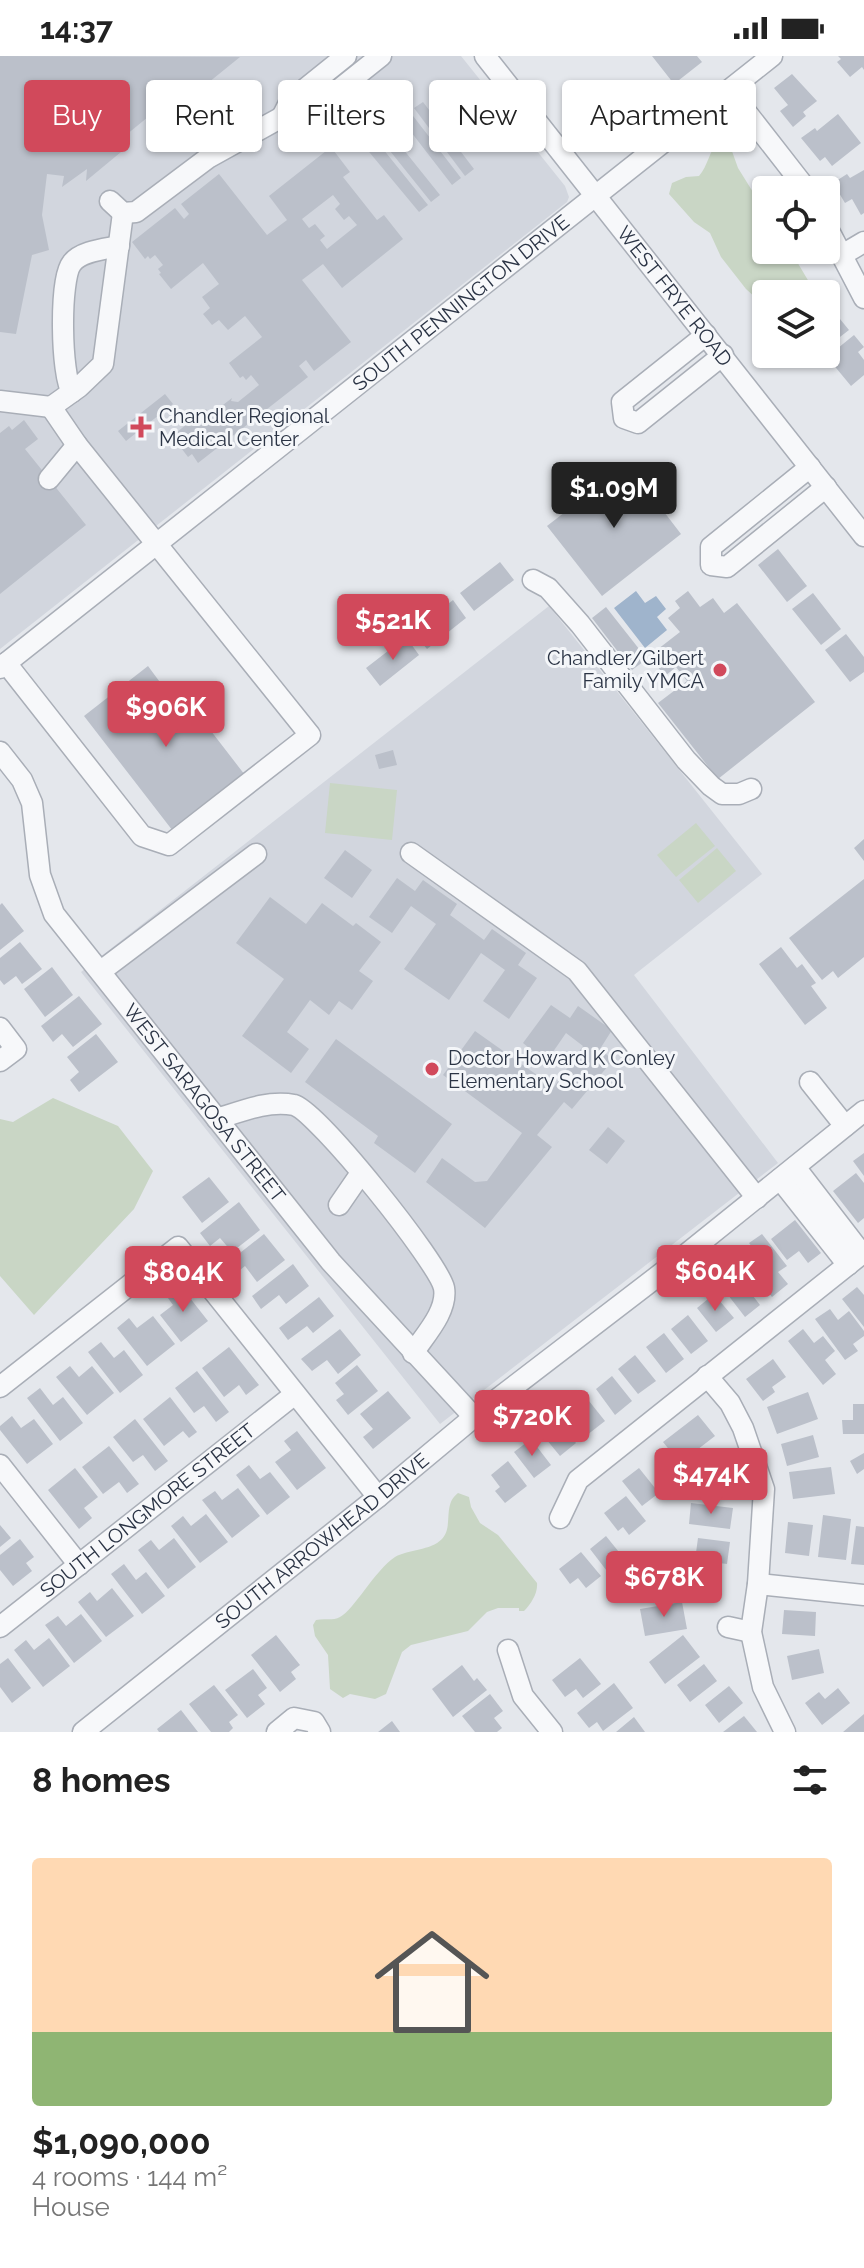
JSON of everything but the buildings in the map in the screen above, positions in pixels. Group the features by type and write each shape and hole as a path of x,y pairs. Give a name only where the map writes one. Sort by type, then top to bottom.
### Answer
{"street":[{"path":"316,80 346,56"},
{"path":"351,80 381,56"},
{"name":"WEST FRYE ROAD","path":"485,56 864,536"},
{"name":"SOUTH PENNINGTON DRIVE","path":"742,80 772,56"},
{"path":"0,401 51,407 103,364 119,246 117,207 136,212 208,158 278,119"},
{"path":"756,125 796,176"},
{"name":"SOUTH PENNINGTON DRIVE","path":"3,666 650,152"},
{"path":"842,255 864,242"},
{"path":"72,392 65,377 62,320 68,272 72,263 82,256 119,246"},
{"path":"840,251 864,298"},
{"path":"706,335 622,402 624,418 638,423 723,355"},
{"path":"654,376 670,397"},
{"path":"3,666 142,836 169,845 310,735 77,445 51,407"},
{"path":"49,479 77,445"},
{"path":"810,467 711,547 711,565 727,567 742,557 826,487"},
{"path":"757,510 774,530"},
{"path":"725,536 742,557"},
{"path":"533,580 548,588 580,624 686,760 711,786 722,794 739,794 751,789"},
{"name":"WEST SARAGOSA STREET","path":"0,752 22,780 32,803 40,875 54,914 331,1262 474,1417"},
{"path":"411,853 577,971 757,1198"},
{"path":"101,971 256,854"},
{"path":"0,1028 8,1055"},
{"path":"810,1082 845,1126"},
{"path":"217,1119 260,1105 296,1106 321,1125 412,1236 440,1276 444,1290 443,1305 413,1353"},
{"name":"SOUTH ARROWHEAD DRIVE","path":"83,1732 474,1417 864,1111"},
{"path":"339,1205 361,1173"},
{"path":"560,1518 578,1480 858,1257 788,1173"},
{"path":"0,1387 178,1247 378,1497"},
{"path":"707,1376 730,1403 743,1428 764,1489 758,1584 751,1632 763,1687 785,1732"},
{"name":"SOUTH LONGMORE STREET","path":"0,1627 295,1394"},
{"path":"0,1465 79,1565"},
{"path":"758,1584 864,1595"},
{"path":"728,1627 751,1632"},
{"path":"508,1650 523,1696 552,1732"},
{"path":"277,1732 294,1718 317,1727"}],"shaded area":[{"name":"Chandler Regional Medical Center","path":"0,56 461,56 480,80 429,80 429,152 538,152 565,186 569,197 567,202 0,649"},
{"name":"Doctor Howard K Conley Elementary School","path":"549,606 762,874 634,975 778,1163 440,1424 81,972"}],"green space":[{"path":"712,152 732,152 752,190 752,264 798,264 808,280 752,280 752,294 746,289 721,257 710,233 694,222 669,194 672,183 699,176"},
{"path":"330,783 397,790 392,840 325,833"},
{"path":"696,823 715,846 676,877 657,855"},
{"path":"717,848 736,871 698,903 679,880"},
{"path":"53,1098 118,1126 153,1171 134,1209 34,1315 0,1276 0,1119 13,1122"},
{"path":"458,1493 469,1497 480,1523 498,1535 537,1583 534,1598 524,1611 519,1611 519,1608 498,1608 487,1612 468,1631 411,1645 402,1652 386,1694 375,1699 350,1694 343,1698 330,1689 328,1655 315,1636 313,1625 316,1620 337,1618 346,1613 395,1557 432,1546 442,1539 447,1528 450,1503"}],"water":[{"path":"636,591 645,603 656,596 666,609 657,617 667,630 645,648 614,608"}],"place":[{"name":"Chandler Regional Medical Center","path":"141,427"},
{"name":"Chandler/Gilbert Family YMCA","path":"720,670"},
{"name":"Doctor Howard K Conley Elementary School","path":"432,1069"}]}
